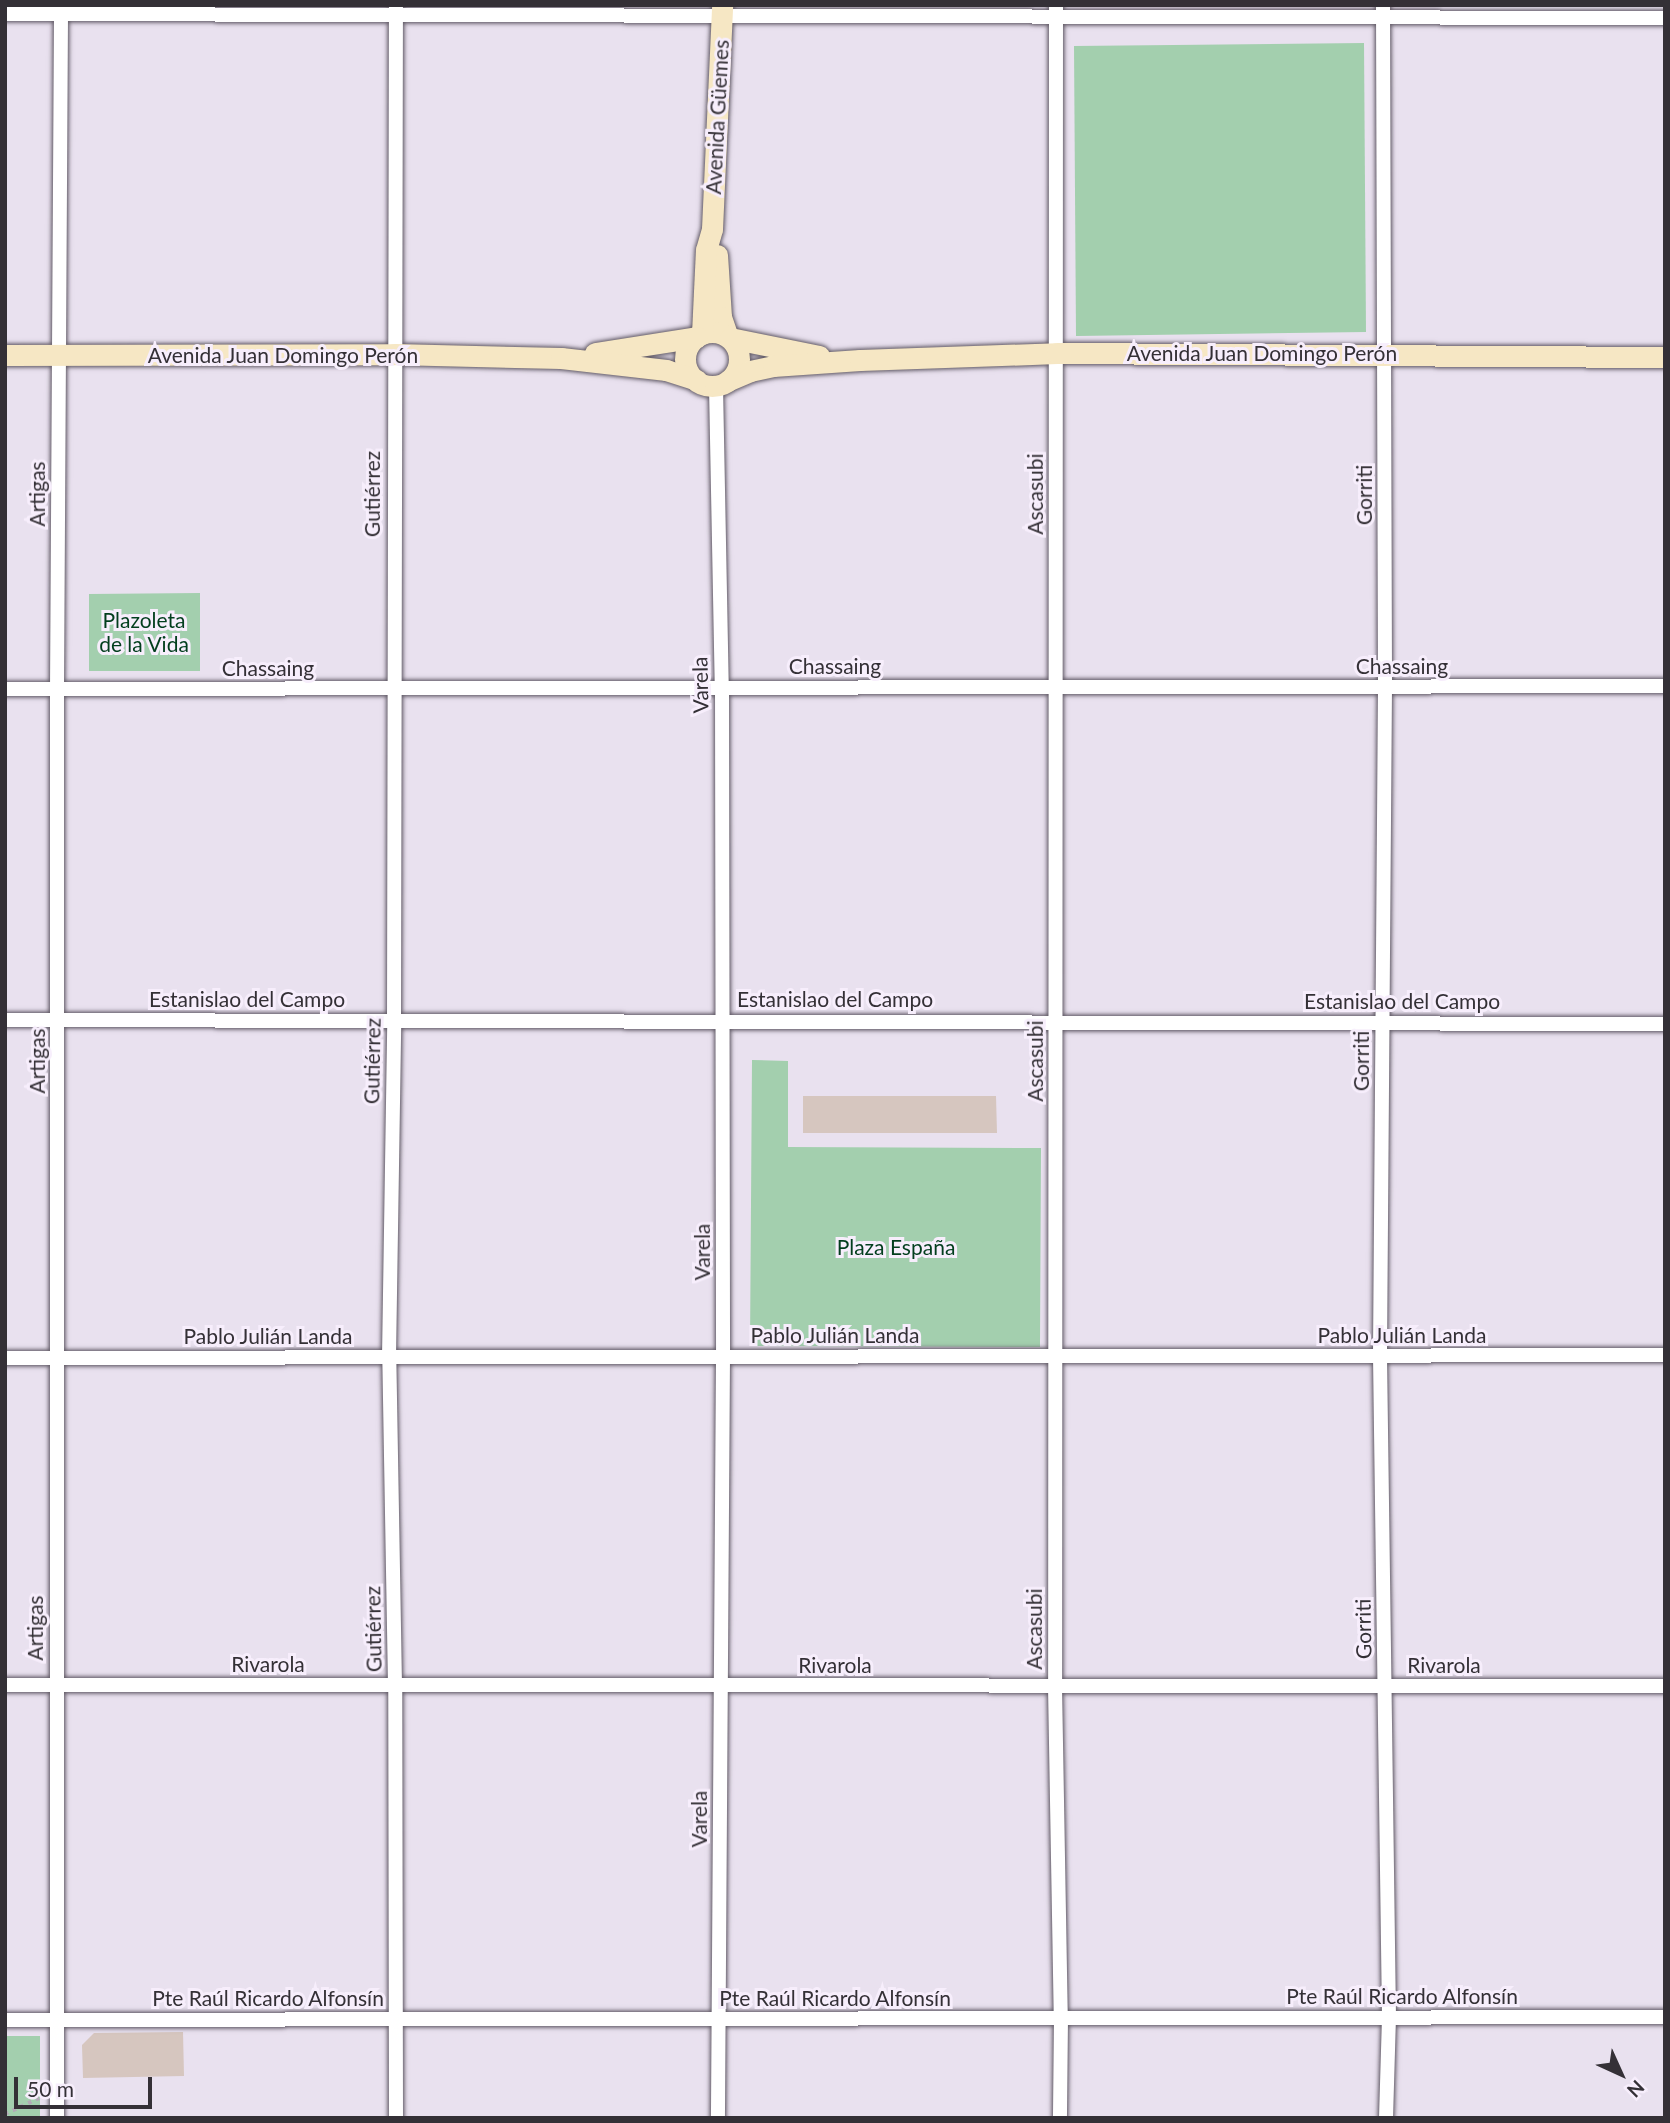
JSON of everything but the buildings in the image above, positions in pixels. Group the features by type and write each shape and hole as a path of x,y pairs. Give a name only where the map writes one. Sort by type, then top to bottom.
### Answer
{"main road":[{"name":"Avenida Güemes","path":"699,336 706,250 712,229 722,11"},
{"name":"Avenida Güemes","path":"712,229 717,250 721,317 729,337"},
{"path":"711,332 729,337 740,358 735,374 714,382 686,365 686,355 699,336 711,332"},
{"name":"Avenida Juan Domingo Perón","path":"561,358 670,344 699,336"},
{"name":"Avenida Juan Domingo Perón","path":"729,337 808,355 860,360"},
{"name":"Avenida Juan Domingo Perón","path":"5,355 394,354 561,358 666,370 714,382 773,366 1057,353 1386,353 1665,357"}],"street":[{"path":"5,14 61,10 1383,11 1665,18"},
{"name":"Artigas","path":"57,2118 59,2020 55,1685 61,10"},
{"name":"Gutiérrez","path":"396,10 394,1021 389,1357 395,1685 396,2118"},
{"name":"Ascasubi","path":"1056,11 1055,1686 1061,2018 1059,2118"},
{"name":"Gorriti","path":"1383,11 1386,353 1380,1356 1389,2018 1386,2118"},
{"name":"Varela","path":"714,382 722,687 723,1357 718,2118"},
{"name":"Chassaing","path":"5,689 1665,686"},
{"name":"Estanislao del Campo","path":"5,1020 1665,1024"},
{"name":"Pablo Julián Landa","path":"5,1358 1665,1355"},
{"name":"Rivarola","path":"5,1685 1665,1686"},
{"name":"Pte Raúl Ricardo Alfonsín","path":"5,2020 1665,2017"}],"path":[{"path":"5,2114 40,2098"}],"green space":[{"path":"1364,43 1366,332 1076,336 1074,46"},
{"name":"Plazoleta de la Vida","path":"200,593 200,671 89,671 89,594"},
{"name":"Plaza España","path":"752,1060 788,1061 788,1147 1041,1148 1040,1347 750,1346"},
{"path":"5,2036 40,2036 40,2118 5,2118"}]}
